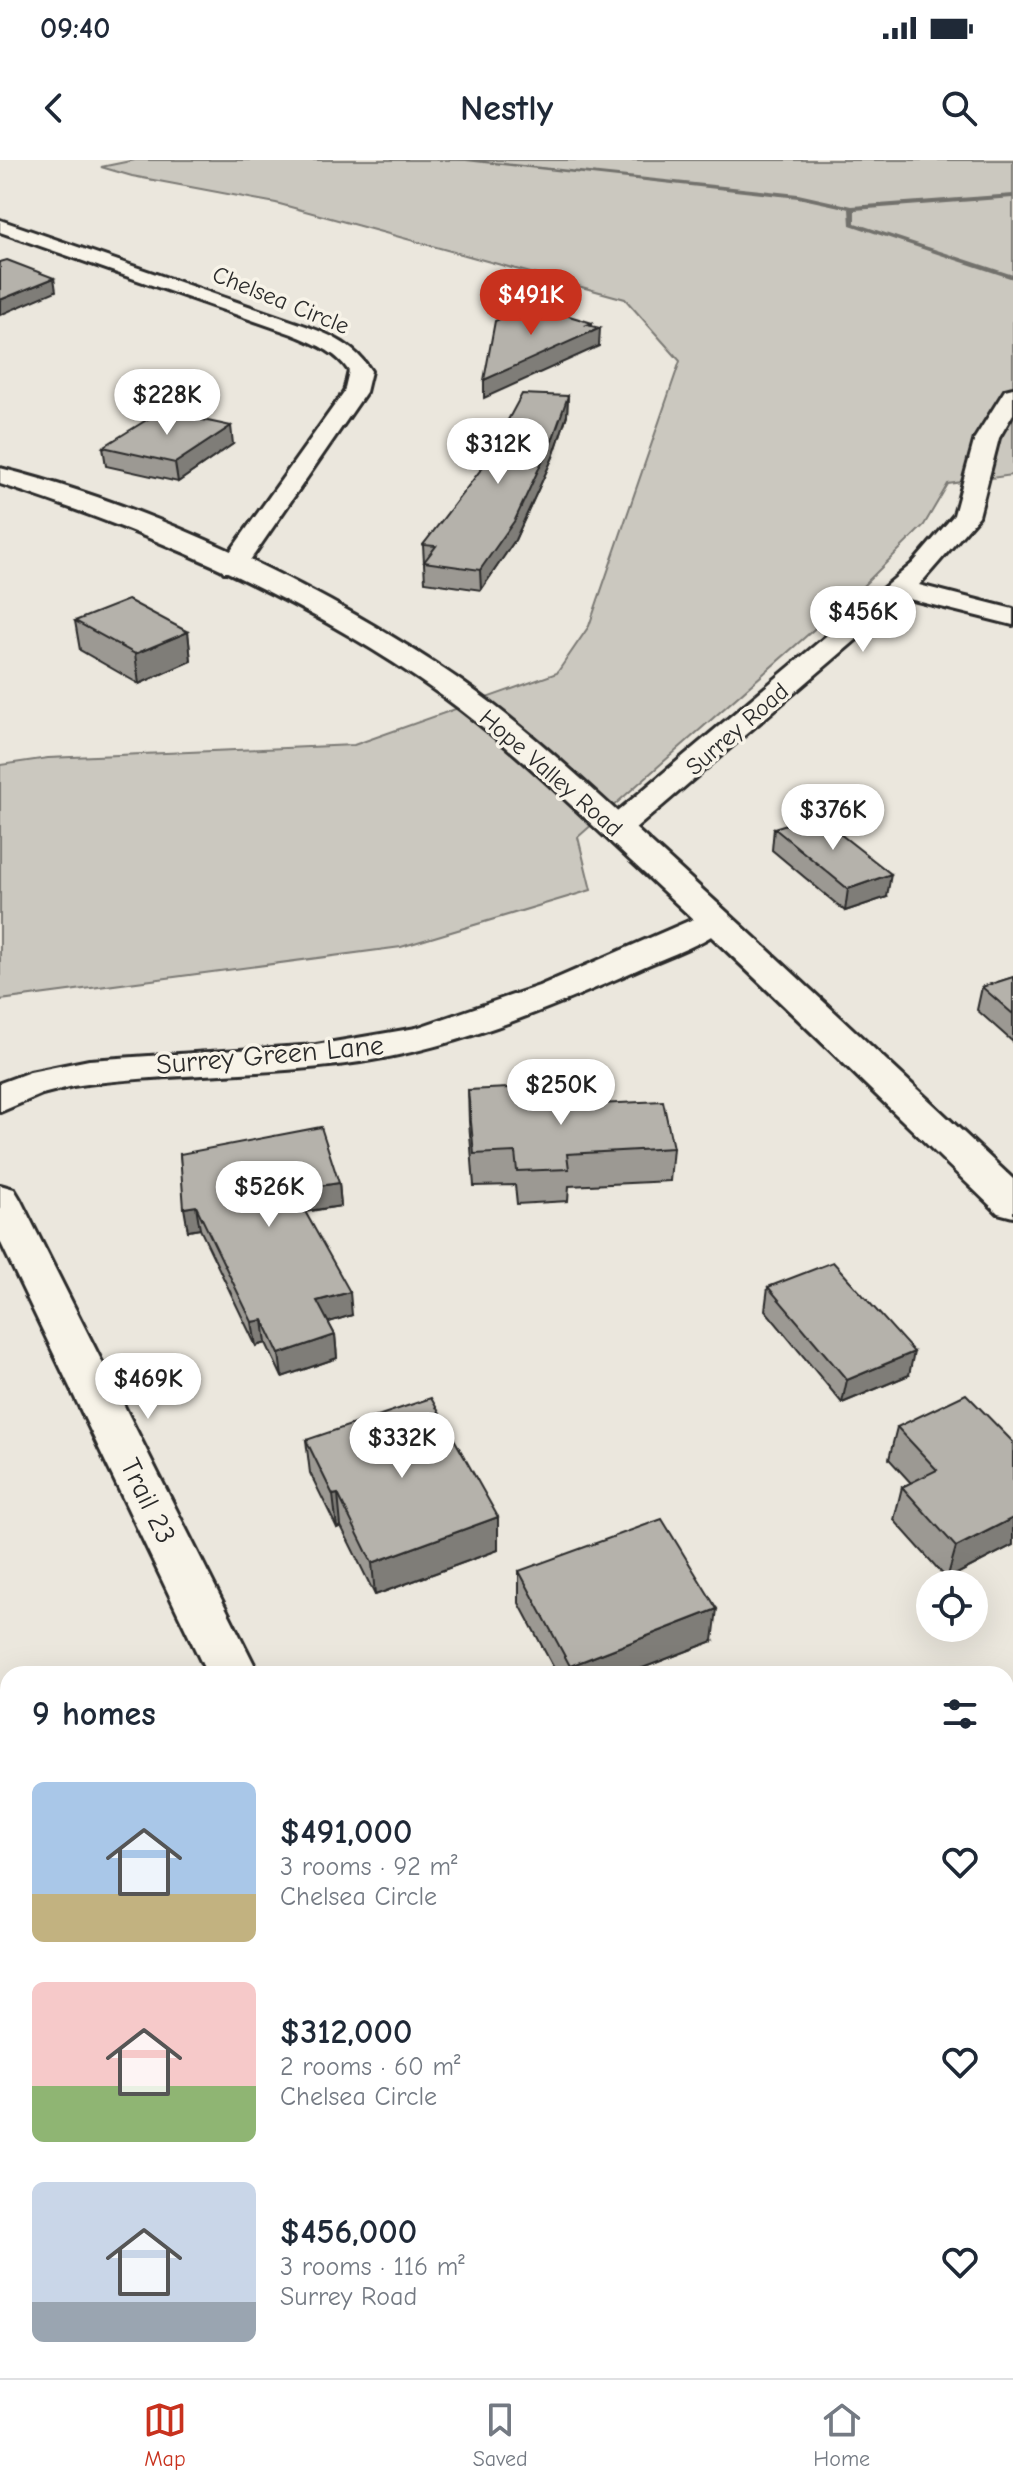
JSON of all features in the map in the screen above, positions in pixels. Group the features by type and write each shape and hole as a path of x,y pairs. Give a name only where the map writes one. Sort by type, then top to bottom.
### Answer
{"main road":[{"name":"Hope Valley Road","path":"0,476 108,512 233,566 316,608 450,688 540,760 616,829 1013,1203"}],"street":[{"name":"Chelsea Circle","path":"0,226 299,330 337,346 355,362 360,371 355,392 233,566"},
{"name":"Surrey Road","path":"616,829 922,569 966,516 987,438 1013,395"},
{"path":"899,588 1013,617"},
{"name":"Surrey Green Lane","path":"0,1100 23,1085 58,1075 185,1062 336,1055 419,1038 541,997 714,920"},
{"name":"Trail 23","path":"0,1199 229,1666"}],"shaded area":[{"path":"135,160 1013,160 1013,475 948,484 924,525 862,587 578,837 591,890 401,947 0,1000 0,765 48,758 354,745 557,673 589,626 680,361 625,299 276,203 132,176 101,167"}],"building":[{"path":"7,260 54,278 0,300 0,262"},
{"path":"533,305 600,328 484,380 495,321"},
{"path":"522,394 568,396 553,438 515,520 480,570 424,562 436,546 423,545 482,468"},
{"path":"161,411 231,426 175,463 103,447"},
{"path":"128,600 188,632 135,654 75,621"},
{"path":"816,815 891,874 848,889 774,828"},
{"path":"1013,977 1013,1014 982,987"},
{"path":"550,1086 553,1106 663,1101 673,1148 567,1154 569,1169 517,1171 515,1152 474,1154 468,1090"},
{"path":"321,1127 339,1183 293,1190 350,1292 317,1301 335,1335 279,1354 263,1320 252,1322 196,1206 184,1208 180,1154"},
{"path":"833,1262 914,1352 847,1380 768,1287"},
{"path":"966,1394 1013,1442 1013,1518 956,1547 902,1487 937,1470 897,1427"},
{"path":"431,1398 498,1517 372,1563 338,1494 333,1495 306,1440"},
{"path":"662,1519 717,1609 570,1666 519,1571"}],"waterway":[{"path":"460,160 798,196 852,208"},
{"path":"852,208 1013,196"},
{"path":"852,208 852,224 1013,277"}]}
